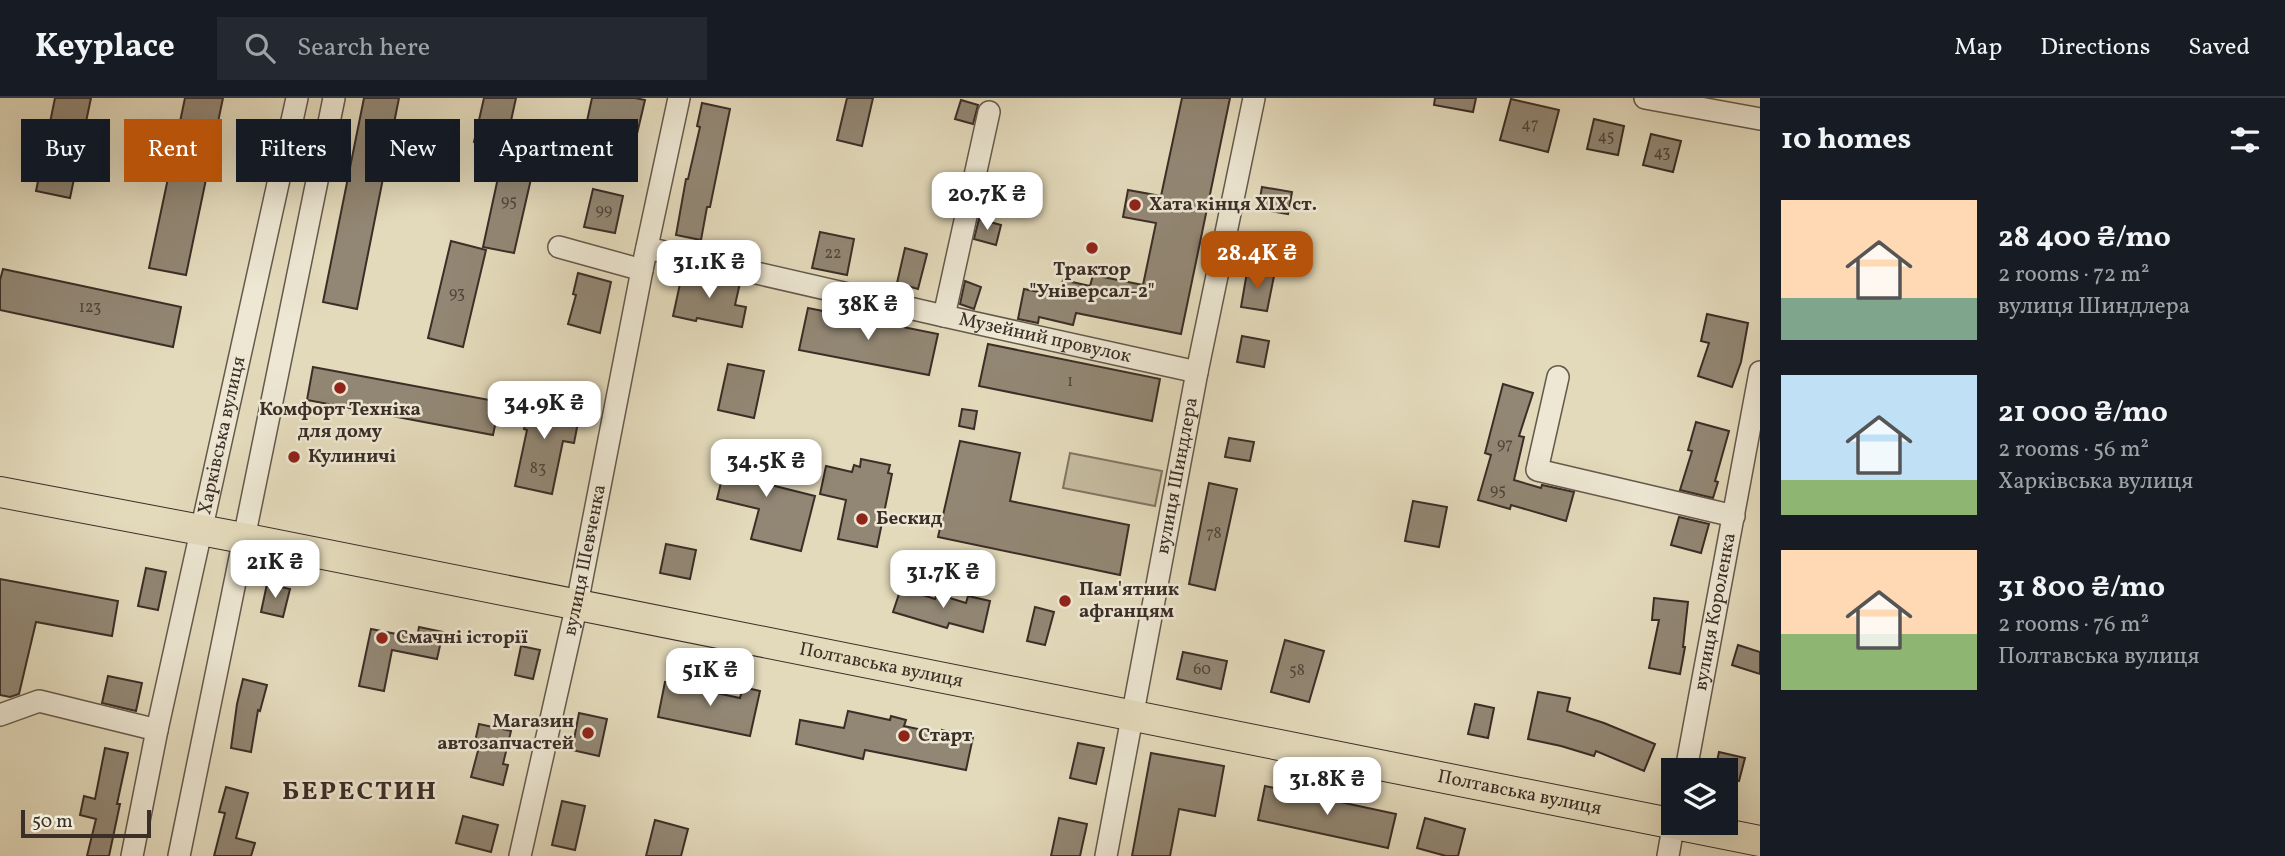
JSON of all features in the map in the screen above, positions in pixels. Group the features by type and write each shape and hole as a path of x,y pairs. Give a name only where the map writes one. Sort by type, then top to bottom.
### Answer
{"highway":[{"name":"Полтавська вулиця","path":"0,492 577,604 1661,821"},
{"name":"Полтавська вулиця","path":"1730,835 1760,841"}],"street":[{"name":"Харківська вулиця","path":"131,856 297,98"},
{"name":"Харківська вулиця","path":"179,856 334,98"},
{"name":"вулиця Шевченка","path":"520,856 577,604 642,270 679,98"},
{"name":"вулиця Шиндлера","path":"1106,856 1197,372 1254,98"},
{"path":"1645,98 1760,119"},
{"path":"944,316 989,112"},
{"path":"559,247 642,270"},
{"name":"Музейний провулок","path":"647,248 1197,372"},
{"name":"вулиця Короленка","path":"1688,758 1760,372"},
{"path":"1558,377 1537,470 1734,516"},
{"path":"0,715 39,701 157,730"},
{"path":"1668,856 1672,835"}],"shaded area":[{"path":"1070,453 1162,471 1155,506 1063,488"}],"building":[{"path":"55,98 91,98 87,119 51,119"},
{"path":"185,98 223,98 219,119 181,119"},
{"path":"364,98 399,98 395,119 365,119 365,182 382,182 357,309 323,302 347,182 351,182 351,163"},
{"path":"484,98 516,98 511,119 479,119"},
{"path":"592,98 645,100 638,130 638,119 587,119"},
{"path":"847,98 873,98 862,146 837,140"},
{"path":"1182,98 1230,98 1181,334 1076,313 1073,325 1039,317 1038,323 1018,319 1024,289 1059,296 1063,280 1090,286 1093,275 1143,285 1156,223 1123,217 1128,190 1161,196"},
{"path":"1435,98 1476,98 1473,112 1434,105"},
{"path":"1511,99 1559,110 1548,152 1500,140"},
{"path":"961,100 978,105 973,124 955,119"},
{"path":"702,103 730,109 701,240 676,235 686,179 700,127 697,126"},
{"path":"1594,119 1624,126 1618,155 1587,149"},
{"path":"1651,134 1681,141 1673,172 1643,165"},
{"path":"38,182 73,182 70,198 36,191"},
{"path":"167,182 205,182 186,275 149,268"},
{"path":"497,182 530,182 514,253 483,247"},
{"path":"1262,187 1292,192 1288,214 1258,209"},
{"path":"593,189 623,196 615,233 584,227"},
{"path":"979,219 1001,225 996,245 974,239"},
{"path":"820,232 854,239 847,275 812,268"},
{"path":"451,241 486,250 463,347 428,338"},
{"path":"905,248 927,254 918,289 897,283"},
{"path":"3,269 181,307 173,347 0,310 0,280"},
{"path":"683,270 740,283 735,305 746,307 742,327 673,316"},
{"path":"1247,272 1274,276 1267,311 1241,307"},
{"path":"578,273 611,282 600,333 568,324 576,295 573,294"},
{"path":"965,281 981,287 974,309 960,304"},
{"path":"808,308 938,334 929,375 799,350"},
{"path":"1707,314 1748,323 1741,362 1732,387 1698,376 1709,343 1701,341"},
{"path":"1242,336 1269,341 1264,367 1237,362"},
{"path":"988,344 1160,379 1152,421 979,386"},
{"path":"728,364 764,371 754,418 718,410"},
{"path":"313,367 500,402 493,435 307,400"},
{"path":"1503,384 1533,393 1519,436 1524,437 1514,480 1541,488 1542,485 1574,492 1566,521 1511,505 1510,509 1478,500 1491,455 1485,453"},
{"path":"532,387 553,391 550,406 580,412 574,443 563,441 552,494 515,486 527,430 524,429"},
{"path":"962,409 977,411 974,429 959,426"},
{"path":"1696,422 1729,431 1713,498 1680,490 1692,451 1688,450"},
{"path":"1229,438 1254,442 1250,461 1225,457"},
{"path":"960,441 1020,453 1010,501 1129,525 1120,575 938,537"},
{"path":"730,446 778,458 771,485 815,496 801,551 751,539 759,509 717,499"},
{"name":"Бескид","path":"861,459 890,465 888,473 892,474 877,547 838,539 846,500 820,494 826,466 852,472 854,465 860,467"},
{"path":"1209,483 1237,489 1215,590 1189,584"},
{"path":"1413,501 1447,507 1439,547 1405,541"},
{"path":"1679,517 1709,524 1701,553 1671,545"},
{"path":"666,544 696,550 690,579 660,573"},
{"path":"146,568 166,572 158,610 138,606"},
{"path":"0,579 118,601 112,636 36,622 19,694 10,697 0,695"},
{"path":"267,584 290,589 283,617 261,612"},
{"path":"901,588 935,599 937,594 966,603 968,596 990,601 983,632 949,623 947,628 893,612"},
{"path":"1654,598 1688,602 1680,674 1649,668 1659,620 1652,620"},
{"path":"1035,607 1054,612 1045,645 1027,641"},
{"path":"419,627 443,632 437,659 392,650 384,691 359,686 371,629 417,638"},
{"path":"1285,640 1324,651 1309,702 1271,692"},
{"path":"1738,645 1760,652 1760,674 1732,665"},
{"path":"521,646 540,650 533,679 515,675"},
{"path":"1183,652 1227,661 1221,689 1177,679"},
{"path":"108,676 142,683 136,711 102,703"},
{"path":"243,679 267,685 260,711 258,710 251,752 231,748"},
{"path":"665,682 740,698 743,687 760,691 750,736 658,717"},
{"path":"1538,692 1570,698 1567,711 1655,744 1644,771 1596,751 1594,756 1528,739"},
{"path":"1475,704 1494,708 1488,738 1468,734"},
{"path":"848,711 890,720 891,716 906,720 904,726 973,737 966,770 865,750 863,759 796,744 800,720 844,728"},
{"path":"579,713 607,719 599,756 572,750"},
{"path":"479,724 511,731 503,764 508,765 503,785 471,777 479,747 474,746"},
{"path":"1078,743 1104,748 1096,784 1070,778"},
{"path":"105,748 128,753 117,804 120,804 109,856 87,856 96,819 80,815 84,796 95,799"},
{"path":"1719,752 1745,758 1739,781 1738,758 1718,758"},
{"path":"1151,753 1224,766 1215,816 1179,809 1170,856 1132,856"},
{"path":"1265,786 1396,814 1388,848 1258,820"},
{"path":"226,787 248,793 236,838 255,843 251,856 214,856 225,813 219,812"},
{"path":"562,801 585,806 575,850 552,845"},
{"path":"463,816 498,825 491,852 456,843"},
{"path":"1059,818 1087,824 1080,856 1051,856"},
{"path":"1425,818 1465,829 1458,856 1446,856 1417,848"},
{"path":"655,820 688,829 681,856 646,856"}],"place":[{"name":"Хата кінця XIX ст.","path":"1135,205"},
{"name":"Трактор \"Універсал-2\"","path":"1092,248"},
{"name":"Комфорт Техніка для дому","path":"340,388"},
{"name":"Кулиничі","path":"294,457"},
{"name":"Бескид","path":"862,519"},
{"name":"Пам'ятник афганцям","path":"1065,601"},
{"name":"Смачні історії","path":"382,638"},
{"name":"Магазин автозапчастей","path":"588,733"},
{"name":"Старт","path":"904,736"}],"district":[{"name":"БЕРЕСТИН","path":"360,792"}]}
